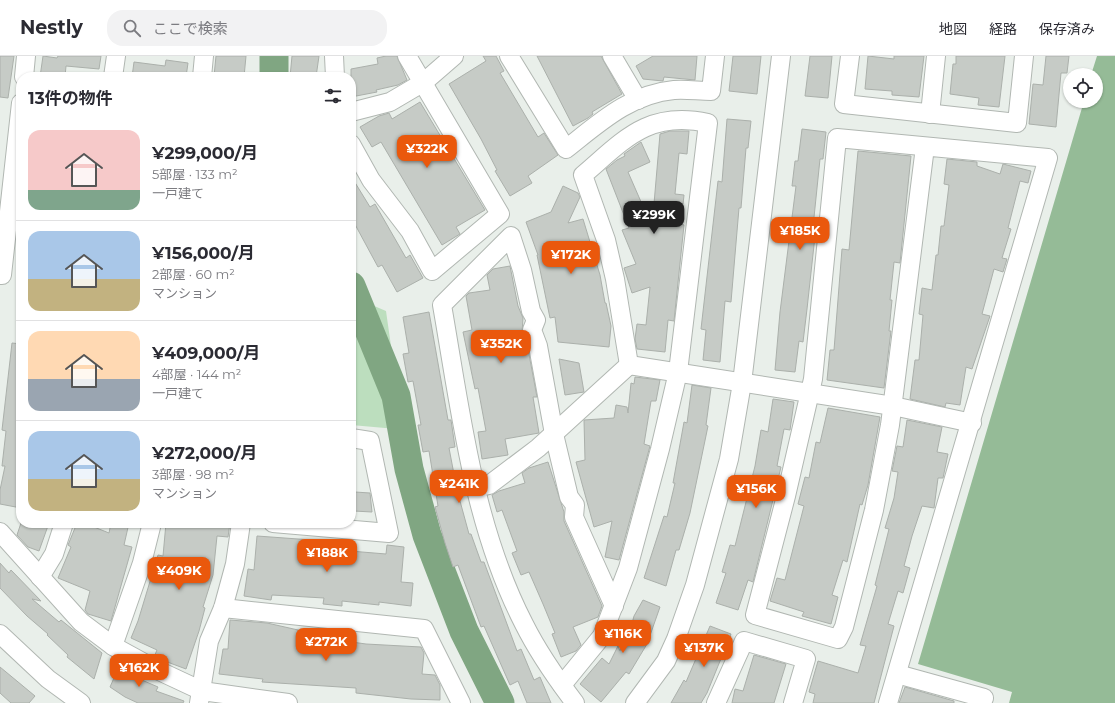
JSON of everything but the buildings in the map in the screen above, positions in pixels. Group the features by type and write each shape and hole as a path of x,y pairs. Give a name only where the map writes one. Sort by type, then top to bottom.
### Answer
{"street":[{"path":"24,72 26,56"},
{"path":"114,72 116,56"},
{"path":"202,72 204,56"},
{"path":"334,56 335,72"},
{"path":"356,153 371,180 410,231 432,271 500,214 424,82 407,56"},
{"path":"356,111 390,102 424,82 454,56"},
{"path":"509,56 566,149 616,110 638,100 674,90 711,91 715,56"},
{"path":"612,56 638,100"},
{"path":"635,703 666,661 695,585 729,459 742,383 781,56"},
{"path":"850,56 844,104 1017,124 1024,56"},
{"path":"930,114 936,56"},
{"path":"562,685 602,636 628,568 643,516 678,372 708,123 692,119 664,121 635,132 622,140 583,175 606,240 615,279 630,365"},
{"path":"888,703 972,423 1048,158 837,138 811,393 755,615 838,639 844,627 874,510 893,406 925,147"},
{"path":"0,275 2,275 16,148"},
{"path":"575,703 524,624 499,566 475,488 442,305 511,236 522,270 531,311 536,320 532,330 538,346 554,434 569,497 575,505 574,517 614,606"},
{"path":"630,365 893,406 972,423"},
{"path":"475,488 489,485 554,434 630,365"},
{"path":"331,528 389,533 370,441 356,439"},
{"path":"40,577 54,554 62,528"},
{"path":"113,646 142,563 151,528"},
{"path":"201,697 209,641 223,608 235,564 240,528"},
{"path":"0,532 81,622 113,646 201,697 288,703"},
{"path":"223,608 424,628 461,703"},
{"path":"2,640 48,679 81,703"},
{"path":"716,703 744,641 806,659 793,703"},
{"path":"897,674 984,698 982,703"}],"green space":[{"path":"1097,56 1115,56 1115,703 1009,703 1012,692 918,664 1082,108 1103,108 1103,68 1093,68"},
{"path":"356,285 365,302 386,311 401,416 408,430 356,425"}],"waterway":[{"path":"274,56 274,72"},
{"path":"356,298 396,396 409,469 427,535 464,631 500,703"}]}
